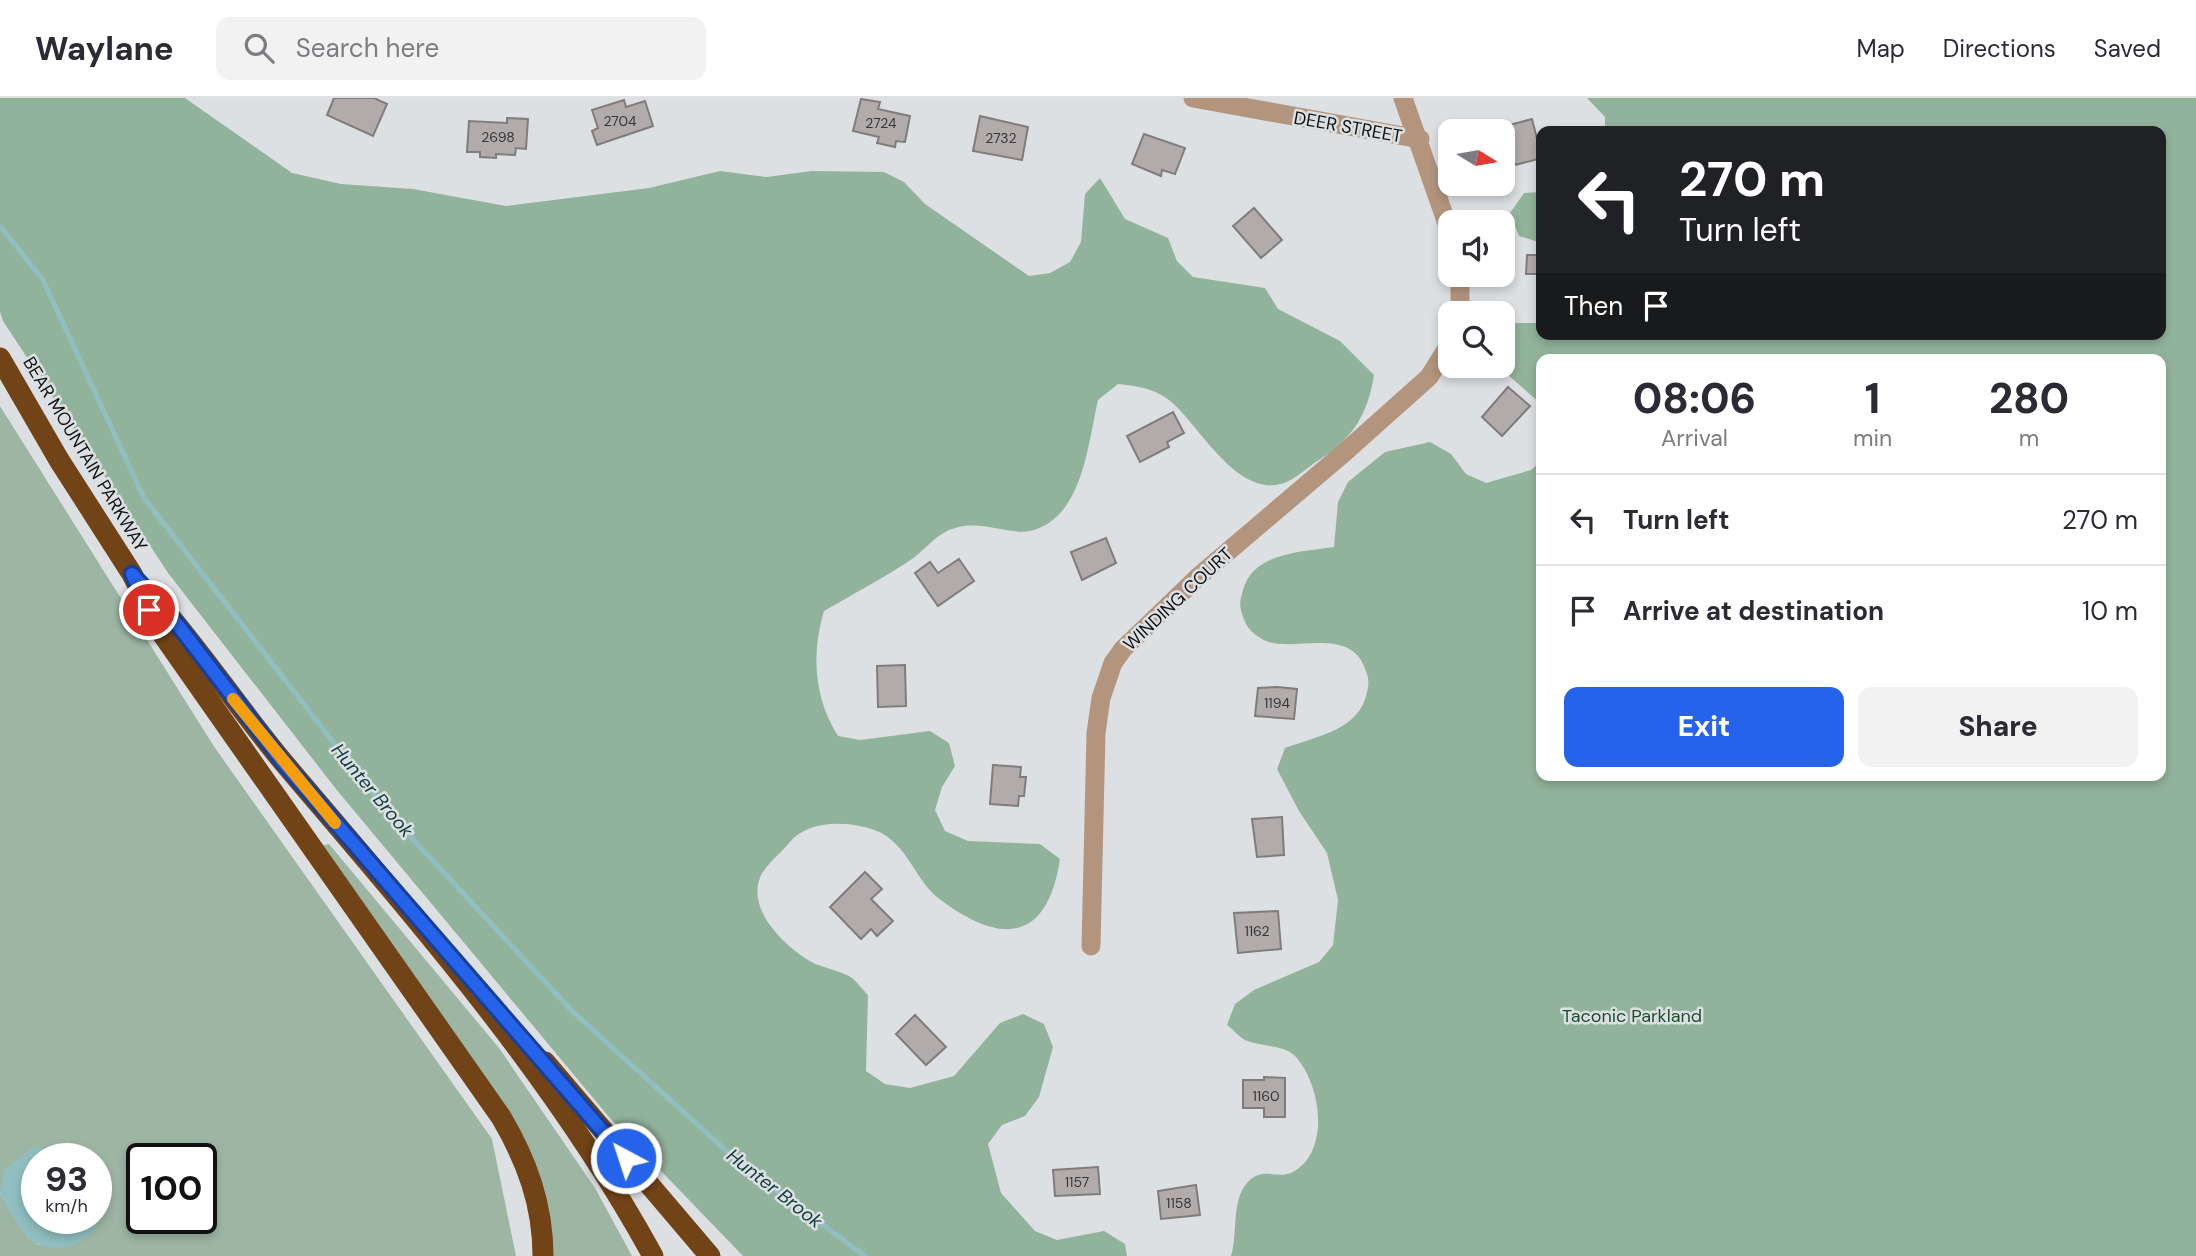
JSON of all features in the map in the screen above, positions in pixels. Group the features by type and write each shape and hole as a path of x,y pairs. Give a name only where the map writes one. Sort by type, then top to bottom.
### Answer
{"highway":[{"name":"BEAR MOUNTAIN PARKWAY","path":"0,358 59,460 132,574"},
{"path":"132,574 177,624 260,734 417,920 561,1105 612,1183 653,1256"},
{"path":"132,574 163,635 205,697 502,1117 533,1183 541,1223 542,1256"},
{"path":"417,920 487,994 710,1256"}],"street":[{"name":"DEER STREET","path":"1193,98 1309,122 1420,139"},
{"path":"1403,98 1420,139 1443,210"},
{"name":"WINDING COURT","path":"1091,946 1096,733 1101,698 1113,663 1123,649 1198,577 1345,452 1429,376 1438,362"}],"green space":[{"path":"0,98 185,98 292,173 341,184 413,189 506,206 649,188 720,171 766,177 812,171 884,172 904,182 925,204 1029,276 1050,273 1070,262 1081,242 1085,194 1100,178 1125,219 1168,238 1177,261 1193,277 1265,288 1278,309 1340,341 1374,375 1368,401 1358,423 1343,442 1291,480 1281,484 1264,485 1233,469 1169,400 1151,390 1118,384 1098,400 1080,477 1062,512 1048,524 1022,532 975,526 949,530 901,566 824,611 817,643 817,675 824,706 838,736 860,740 930,731 949,743 955,766 942,787 935,810 945,831 968,841 1040,844 1060,859 1054,887 1044,908 1032,921 1017,928 1000,929 981,924 938,898 900,849 881,833 858,826 826,825 805,830 796,836 761,875 758,900 762,912 768,923 796,951 815,964 849,976 868,995 866,1071 885,1084 910,1088 954,1076 1000,1023 1023,1014 1044,1024 1053,1047 1039,1097 1025,1116 1002,1125 988,1144 1001,1193 1035,1231 1057,1240 1104,1231 1125,1244 1127,1256 743,1256 609,1117 336,789 168,573 3,321 0,312"},
{"name":"Taconic Parkland","path":"1587,98 2196,98 2196,1256 1231,1256 1242,1190 1258,1175 1291,1173 1304,1163 1313,1150 1317,1134 1316,1099 1311,1082 1294,1055 1283,1049 1243,1039 1227,1025 1235,1004 1254,990 1319,962 1333,945 1338,900 1327,853 1299,811 1277,769 1285,748 1335,730 1356,715 1363,705 1368,682 1364,666 1356,654 1345,647 1316,643 1273,643 1262,639 1244,620 1240,607 1241,598 1249,577 1268,561 1294,553 1334,547 1338,502 1348,482 1385,452 1430,442 1451,454 1466,474 1486,483 1531,470 1536,465 1536,781 2166,781 2166,354 1536,354 1536,400 1512,378 1515,378 1515,323 1536,323 1536,340 2166,340 2166,126 1605,126 1605,117"},
{"path":"1536,192 1536,241 1519,236 1515,226 1515,210 1512,210 1524,193"},
{"path":"0,406 215,748 492,1139 516,1256 0,1256"},
{"path":"329,844 499,1048 595,1188 632,1256 551,1256 532,1159 319,846"}],"water":[{"path":"21,1157 21,1228 0,1194 4,1170"},
{"path":"26,1234 90,1234 80,1242 66,1247 42,1245"}],"building":[{"path":"334,98 374,98 387,104 373,136 327,115"},
{"path":"861,99 880,102 878,109 910,116 905,142 896,141 895,147 877,143 879,137 853,131"},
{"path":"624,100 626,107 645,101 653,126 597,145 592,131 598,128 592,110"},
{"path":"980,116 1028,127 1022,160 973,151"},
{"path":"507,118 528,119 526,149 516,148 515,155 496,154 496,158 480,157 480,152 467,152 469,121 507,123"},
{"path":"1532,119 1536,135 1536,160 1516,165 1516,123"},
{"path":"1144,134 1185,148 1175,174 1162,170 1161,176 1132,164"},
{"path":"1254,208 1282,240 1261,258 1233,226"},
{"path":"1527,255 1536,255 1536,274 1526,274"},
{"path":"1508,387 1530,406 1502,436 1482,417"},
{"path":"1173,412 1184,433 1167,442 1169,447 1140,462 1127,436"},
{"path":"1106,538 1116,563 1082,580 1071,552"},
{"path":"959,559 974,581 938,606 915,573 930,562 938,573"},
{"path":"905,665 906,706 878,707 877,666"},
{"path":"1258,688 1297,689 1294,719 1255,716"},
{"path":"993,765 1021,767 1020,777 1026,777 1024,796 1019,796 1018,806 990,804"},
{"path":"1282,817 1284,855 1257,857 1252,819"},
{"path":"865,872 882,889 871,899 893,921 877,936 871,929 861,939 830,907"},
{"path":"1278,911 1281,949 1238,953 1234,913"},
{"path":"915,1015 946,1047 926,1065 896,1034"},
{"path":"1264,1077 1285,1078 1285,1117 1264,1117 1264,1108 1243,1108 1243,1080 1264,1080"},
{"path":"1098,1167 1100,1194 1055,1196 1053,1170"},
{"path":"1196,1185 1200,1215 1161,1219 1158,1191"}],"waterway":[{"name":"Hunter Brook","path":"0,226 43,280 144,498 385,809 572,1011 741,1164 865,1256"}],"slow traffic":[{"path":"233,699 335,823"}],"route":[{"path":"149,610 132,574 177,624 283,762 417,920 487,994 626,1158"}]}
